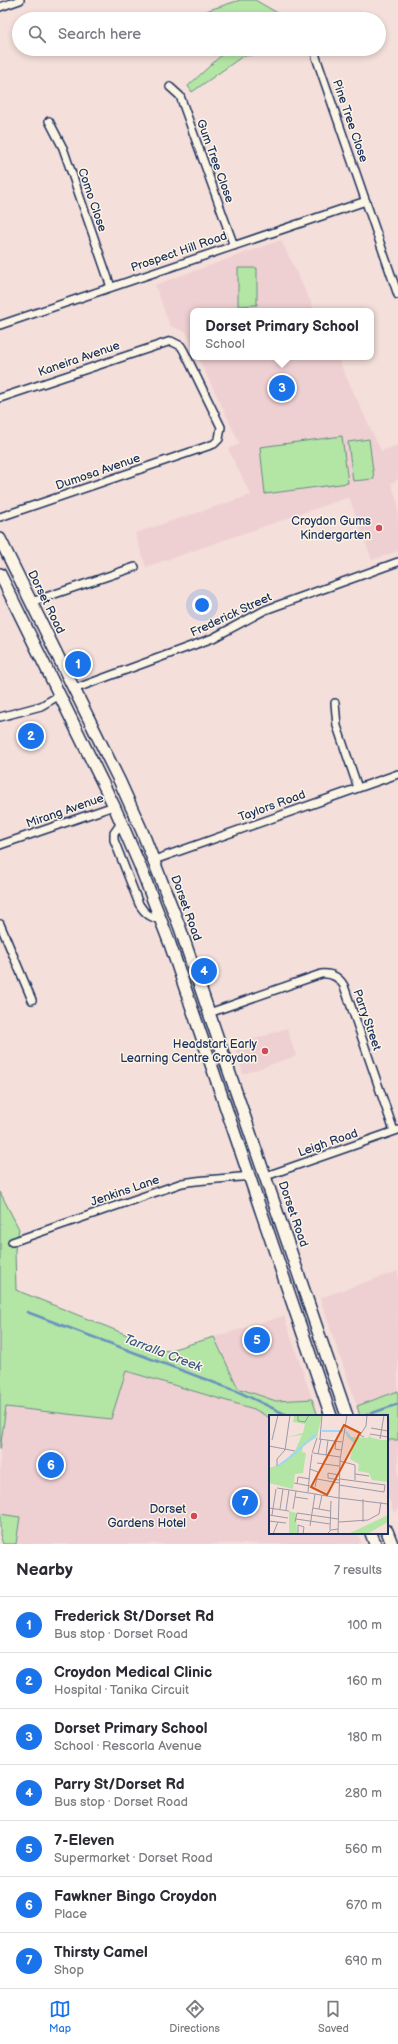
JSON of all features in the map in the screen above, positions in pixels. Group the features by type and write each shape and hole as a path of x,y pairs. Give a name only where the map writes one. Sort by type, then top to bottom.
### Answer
{"main road":[{"name":"Dorset Road","path":"0,539 120,782 154,860 180,928 347,1415"},
{"path":"0,574 114,806 140,866 161,920 331,1415"},
{"path":"60,695 74,689"},
{"path":"140,866 154,860"},
{"path":"249,1176 266,1176"},
{"path":"300,1325 315,1320"},
{"path":"371,1534 375,1544"},
{"path":"388,1534 392,1544"}],"street":[{"path":"0,7 20,0"},
{"name":"Pine Tree Close","path":"316,56 398,295"},
{"name":"Gum Tree Close","path":"170,87 180,96 234,246"},
{"name":"Como Close","path":"49,121 63,148 111,287"},
{"name":"Prospect Hill Road","path":"0,325 366,201"},
{"name":"Kaneira Avenue","path":"0,398 166,341"},
{"name":"Dumosa Avenue","path":"0,518 204,448 219,439 221,427 181,346 176,342 166,341"},
{"name":"Frederick Street","path":"74,689 214,638 265,610 398,562"},
{"path":"31,602 135,567"},
{"path":"0,717 41,706 60,695"},
{"path":"335,703 337,726 358,788"},
{"name":"Taylors Road","path":"154,860 398,774"},
{"name":"Mirang Avenue","path":"0,845 114,806"},
{"path":"121,823 114,833 114,840 136,897 144,912 161,920"},
{"path":"0,924 32,1000"},
{"name":"Parry Street","path":"209,1013 321,974 334,975 344,986 396,1130"},
{"name":"Leigh Road","path":"266,1176 396,1130"},
{"name":"Jenkins Lane","path":"12,1242 182,1183 208,1179 226,1180 249,1176"}],"shaded area":[{"path":"281,240 314,308 190,308 190,340 186,332 170,326 155,285"},
{"path":"199,360 338,360 381,451 398,445 398,480 391,483 398,504 398,551 372,560 349,497 146,567 135,533 251,495 228,449 240,444"},
{"name":"Headstart Early Learning Centre Croydon","path":"287,1028 296,1056 243,1074 234,1046"},
{"path":"398,1271 398,1391 357,1406 320,1298"},
{"path":"284,1316 312,1399 276,1401 238,1388 214,1337"},
{"path":"126,1371 254,1409 269,1417 269,1534 358,1534 361,1542 359,1544 16,1544 20,1517 0,1514 0,1450 6,1407 111,1419"},
{"path":"388,1440 398,1440 398,1509 394,1513 388,1498"}],"green space":[{"path":"240,0 255,0 276,12 207,12 206,11"},
{"path":"220,56 243,56 192,92 188,86"},
{"path":"238,268 257,268 257,305 238,306"},
{"path":"342,436 348,483 265,494 260,447"},
{"path":"369,439 374,479 353,481 348,442"},
{"path":"0,1192 19,1229 15,1250 16,1290 167,1351 214,1337 238,1388 276,1401 312,1399 318,1415 269,1415 269,1417 254,1409 126,1371 111,1419 6,1407 0,1450"},
{"path":"398,1391 398,1440 388,1440 388,1415 360,1415 357,1406"},
{"path":"0,1514 20,1517 16,1544 3,1544 0,1535"}],"waterway":[{"name":"Tarralla Creek","path":"27,1312 239,1392 287,1415"},
{"name":"Tarralla Creek","path":"367,1415 398,1404"}],"place":[{"name":"Dorset Primary School","path":"282,388"},
{"name":"Croydon Gums Kindergarten","path":"379,528"},
{"name":"Frederick St/Dorset Rd","path":"78,664"},
{"name":"Croydon Medical Clinic","path":"31,736"},
{"name":"Parry St/Dorset Rd","path":"204,971"},
{"name":"Headstart Early Learning Centre Croydon","path":"265,1051"},
{"name":"7-Eleven","path":"257,1340"},
{"name":"Fawkner Bingo Croydon","path":"51,1465"},
{"name":"Thirsty Camel","path":"245,1502"},
{"name":"Dorset Gardens Hotel","path":"194,1516"}]}
